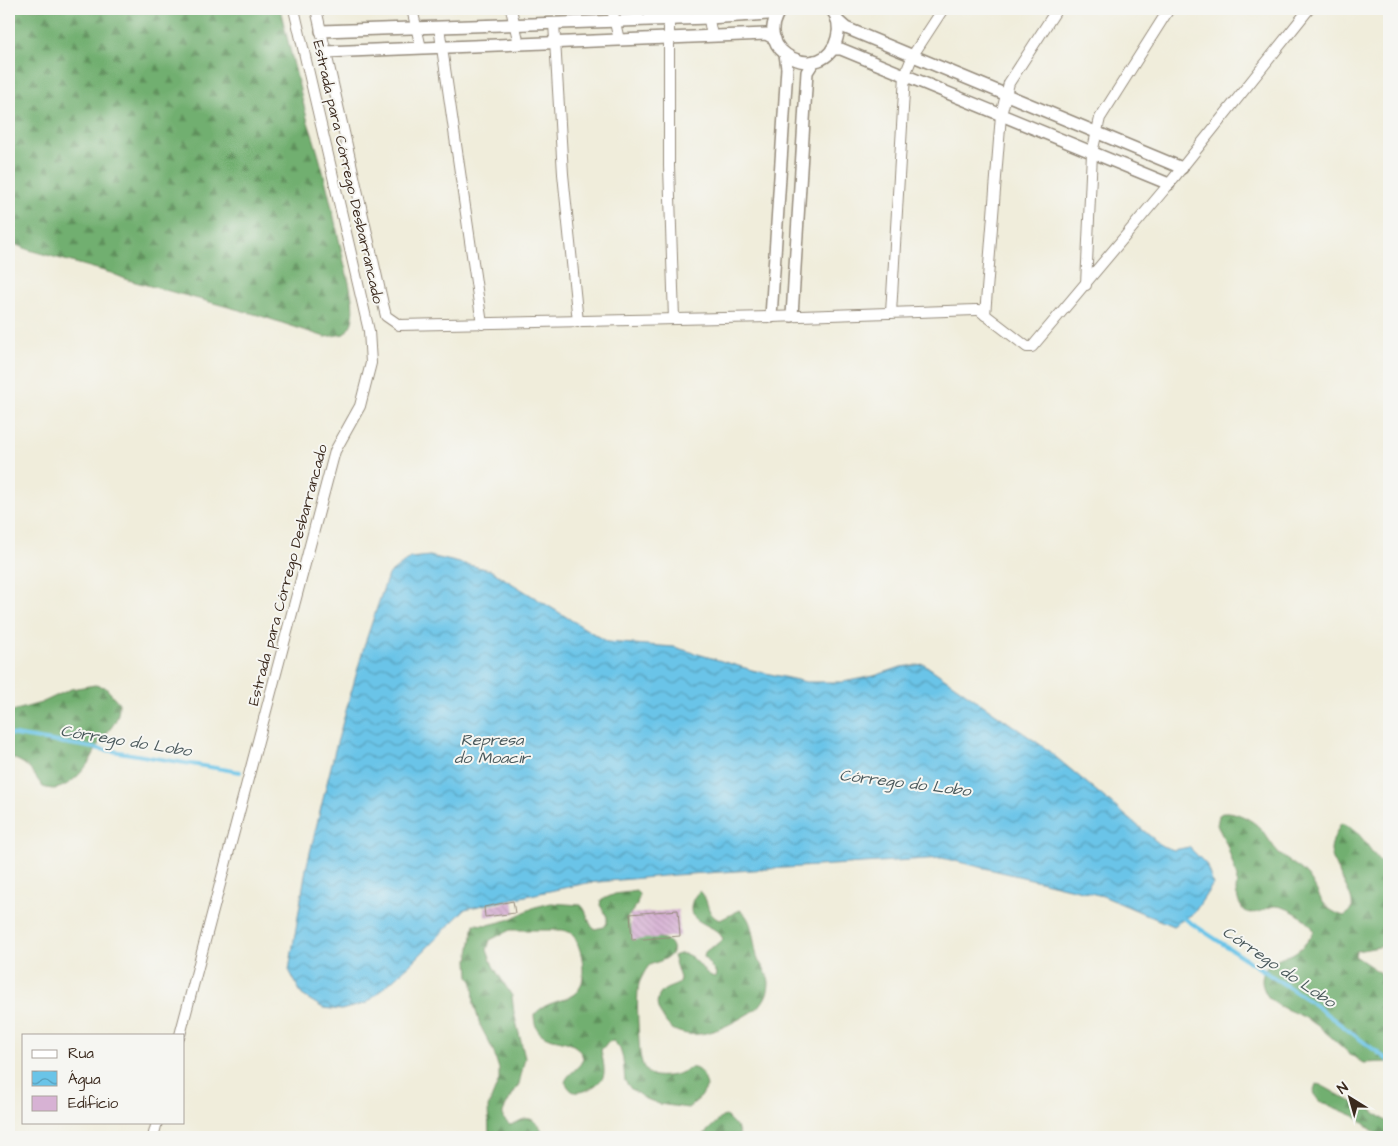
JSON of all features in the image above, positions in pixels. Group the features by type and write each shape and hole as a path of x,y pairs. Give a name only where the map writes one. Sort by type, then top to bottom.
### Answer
{"street":[{"name":"Estrada para Córrego Desbarrancado","path":"180,1034 335,451 360,406 372,364 369,331 294,9"},
{"path":"316,9 386,316 399,325 578,322 979,310 1027,347 1032,347 1086,285 1309,9"},
{"path":"412,9 421,48"},
{"path":"511,9 520,44"},
{"path":"831,9 837,20 846,28 1182,168"},
{"path":"891,313 906,75 913,56 943,9"},
{"path":"985,315 1001,115 1009,83 1056,9"},
{"path":"1086,285 1092,152 1100,118 1169,9"},
{"path":"321,31 554,23 613,14 669,18 708,13 768,14 780,10"},
{"path":"780,10 774,22 775,39 785,54 799,61 814,61 823,57 832,49 838,37 837,20"},
{"path":"708,13 712,36"},
{"path":"613,14 619,40"},
{"path":"669,18 669,166 674,319"},
{"path":"554,23 563,174 578,322"},
{"path":"439,27 482,324"},
{"path":"325,52 766,34 775,39"},
{"path":"832,49 841,49 906,75 1169,184"},
{"path":"771,317 787,68 785,54"},
{"path":"792,316 807,72 814,61"},
{"path":"153,1137 156,1124"}],"green space":[{"path":"9,9 280,9 308,122 327,187 351,293 353,320 344,334 325,337 258,315 128,280 111,273 29,250 9,242"},
{"path":"95,685 105,687 119,703 118,715 112,727 100,742 89,762 76,777 60,788 43,787 25,765 9,757 9,712 41,703 71,689"},
{"path":"1224,812 1249,819 1258,826 1280,854 1307,875 1325,905 1344,916 1352,908 1352,902 1335,864 1331,849 1341,823 1356,831 1376,857 1389,868 1389,944 1356,951 1355,956 1379,972 1382,980 1389,1003 1389,1062 1363,1063 1316,1025 1273,1002 1267,995 1262,981 1265,970 1273,962 1299,949 1306,943 1314,931 1303,918 1279,906 1270,907 1256,913 1244,911 1239,903 1236,892 1237,877 1227,845 1217,825 1219,815"},
{"path":"636,891 639,894 637,905 627,918 630,926 634,931 641,934 663,939 672,947 671,954 665,959 650,965 640,981 638,1028 642,1064 648,1073 655,1076 670,1076 690,1068 697,1069 704,1077 707,1087 701,1097 688,1108 659,1104 644,1098 631,1089 625,1081 623,1059 620,1049 614,1041 608,1042 601,1050 604,1071 601,1080 585,1091 576,1092 571,1090 565,1082 580,1064 583,1057 577,1048 570,1043 544,1036 535,1025 534,1015 549,1004 566,999 579,990 583,970 579,946 572,933 562,930 510,930 490,940 487,950 493,966 512,996 514,1013 525,1058 519,1084 503,1112 503,1118 510,1125 525,1119 532,1120 540,1127 543,1137 489,1137 488,1107 499,1080 499,1069 493,1050 480,1025 474,1004 473,983 469,976 468,960 474,924 488,925 508,920 535,907 551,903 581,905 594,929 604,927 607,923 607,917 600,905 601,900 615,894"},
{"path":"700,891 715,918 720,920 740,910 745,914 751,926 758,959 769,983 768,991 760,1006 721,1028 702,1034 693,1034 674,1030 669,1026 660,1013 657,1002 662,992 679,983 680,978 673,956 681,954 692,957 705,971 715,977 716,973 704,957 705,952 723,939 717,931 700,922 692,915 692,901"},
{"path":"1316,1084 1369,1108 1389,1123 1389,1137 1381,1137 1354,1116 1319,1101 1313,1093"},
{"path":"726,1116 737,1127 740,1137 701,1137 722,1117"}],"water":[{"name":"Represa do Moacir","path":"430,556 490,570 607,642 674,647 752,670 806,682 843,682 874,676 901,667 924,664 1045,748 1162,846 1174,850 1189,847 1206,864 1213,884 1194,913 1173,926 1103,896 942,858 674,875 587,883 465,909 414,961 367,1003 341,1010 323,1008 302,995 289,970 306,869 335,750 365,643 388,575 410,558"}],"building":[{"path":"513,901 515,913 485,917 484,907"},
{"path":"678,910 680,936 632,940 630,914"}],"waterway":[{"name":"Córrego do Lobo","path":"9,734 240,772"},
{"name":"Córrego do Lobo","path":"1182,917 1308,1000 1389,1061"}]}
